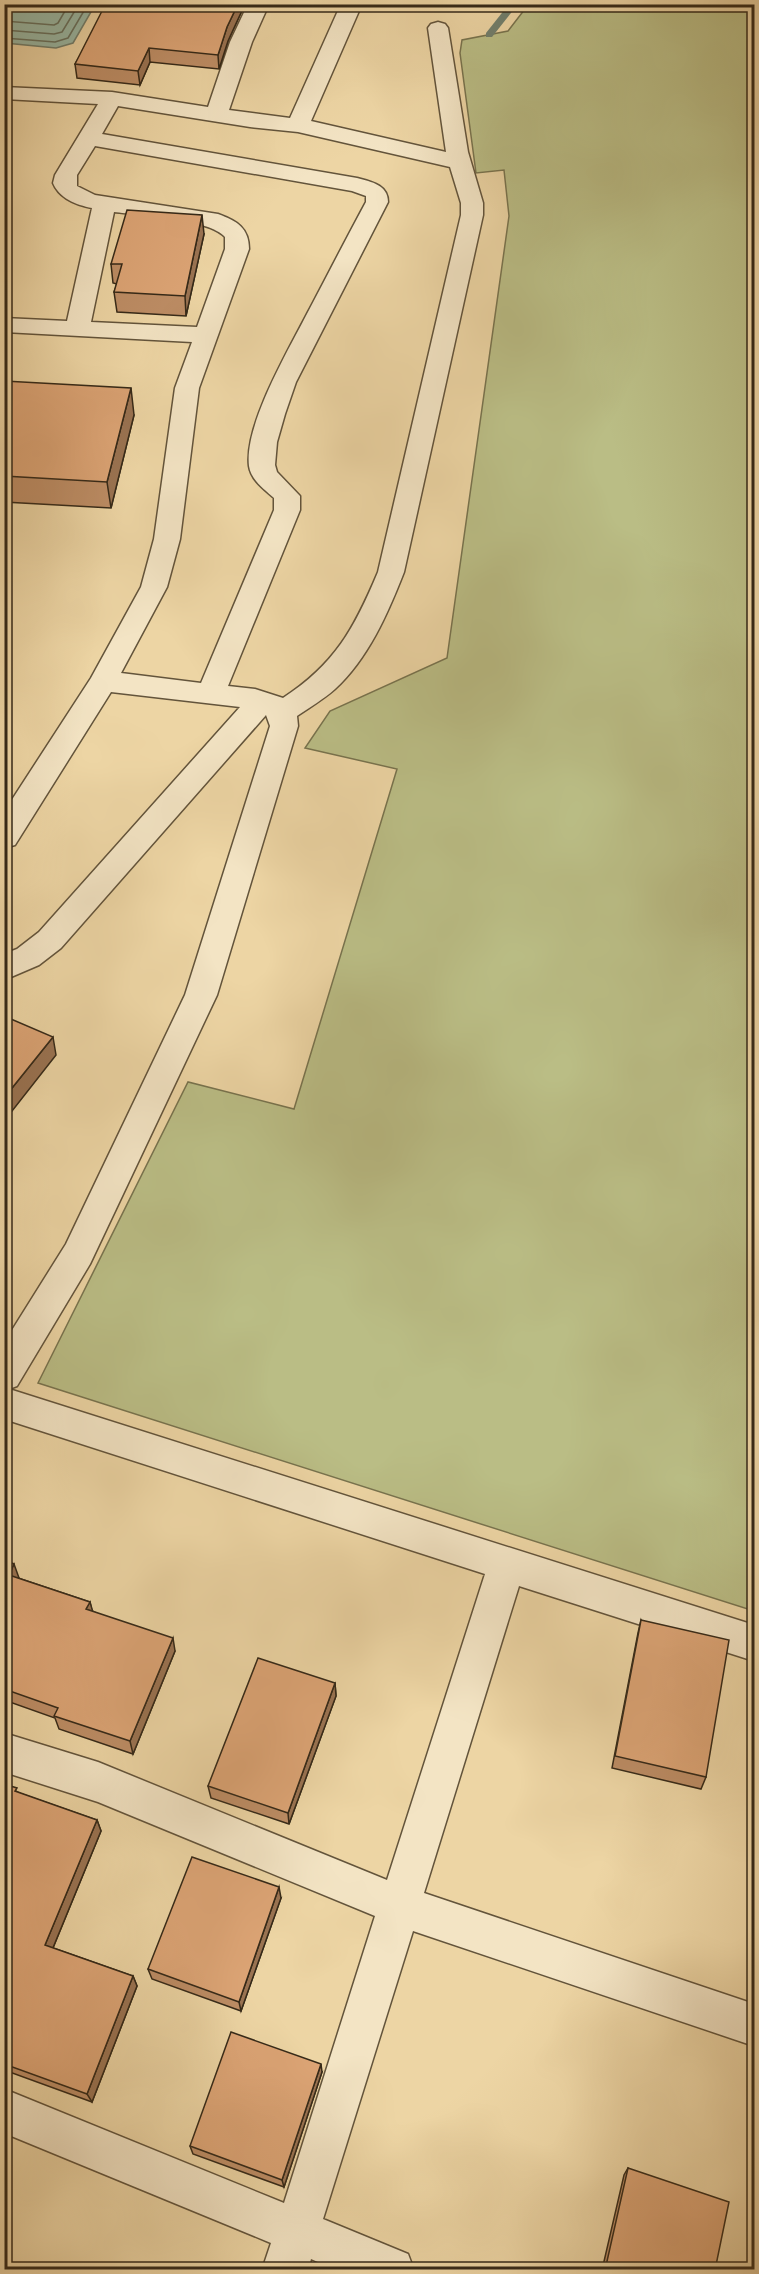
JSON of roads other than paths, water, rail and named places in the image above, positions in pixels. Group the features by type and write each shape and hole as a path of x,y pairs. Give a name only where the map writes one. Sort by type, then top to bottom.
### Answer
{"street":[{"path":"216,115 241,42 259,4"},
{"path":"298,124 352,4"},
{"path":"4,968 28,957 50,940 272,707 325,681 341,664 374,611 391,572 472,215 472,203 459,162 438,28"},
{"path":"4,93 112,98 216,115 298,124 459,162"},
{"path":"4,837 103,681 143,611 167,539 187,388 204,334 237,249 237,236 228,226 210,219 104,204 76,197 67,190 64,183 66,175 112,98"},
{"path":"88,138 357,185 377,194 377,201 284,382 278,399 261,464 264,475 287,496 287,510 212,693"},
{"path":"78,328 104,204"},
{"path":"4,325 204,334"},
{"path":"4,1375 78,1254 201,995 284,726 272,707 212,693 103,681"},
{"path":"4,1403 754,1643"},
{"path":"291,2250 507,1564"},
{"path":"4,1752 98,1782 401,1906 754,2025"},
{"path":"4,2111 291,2250 392,2270"}],"water":[{"path":"4,5 95,5 73,43 56,48 5,43"}],"waterway":[{"path":"489,35 514,4"}]}
